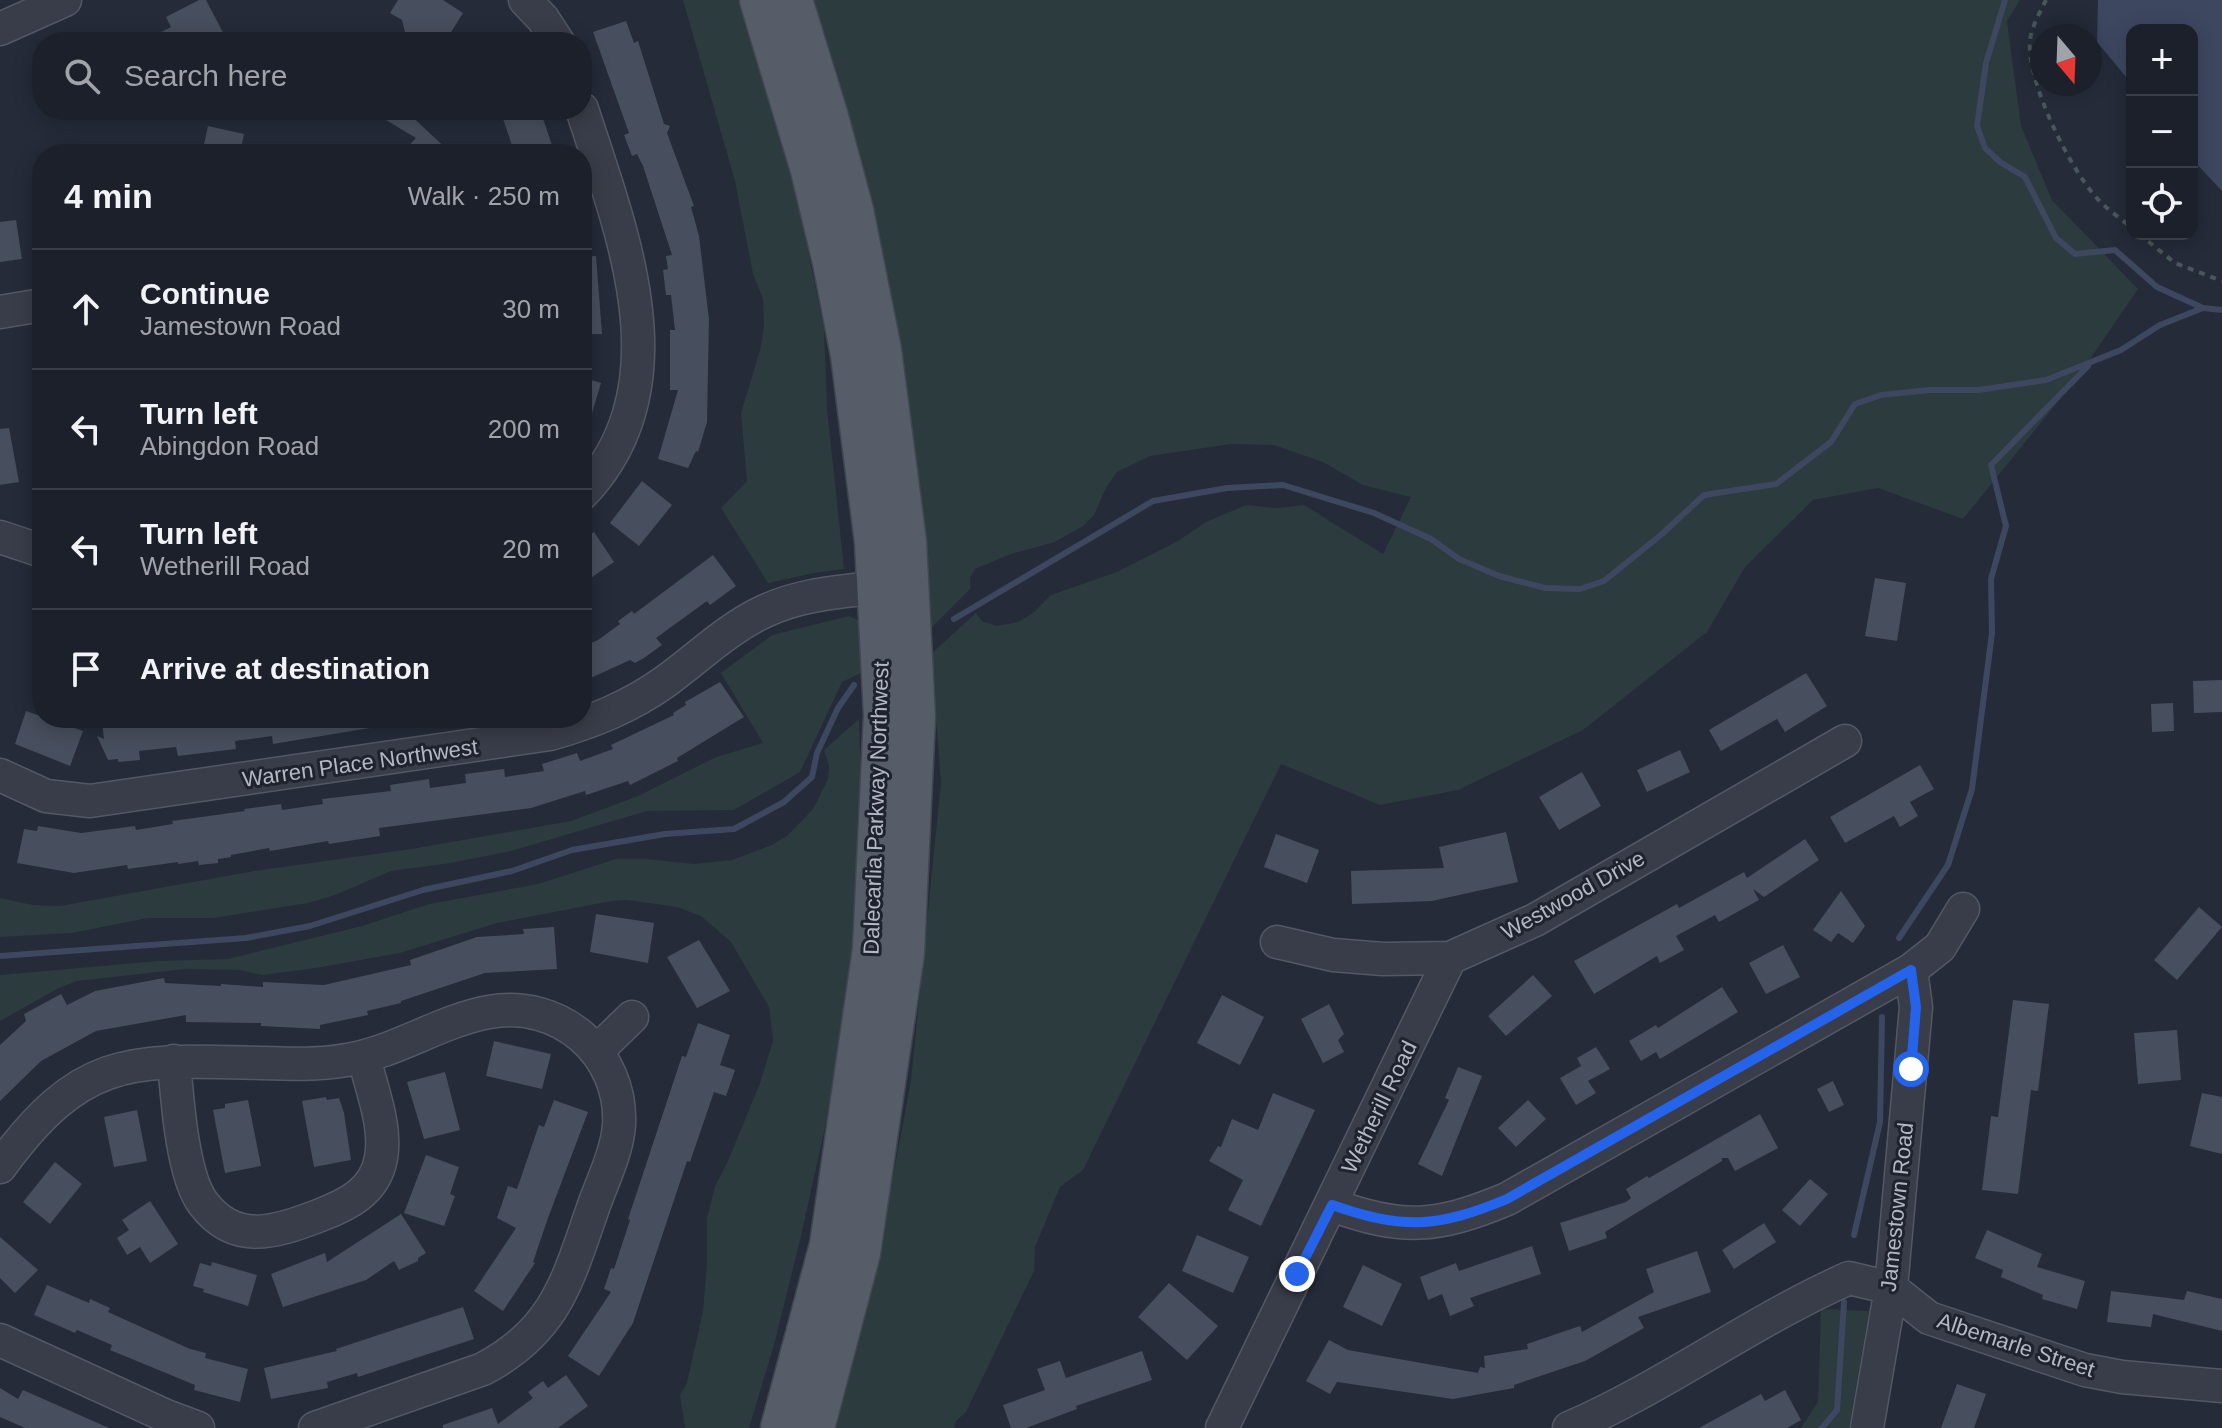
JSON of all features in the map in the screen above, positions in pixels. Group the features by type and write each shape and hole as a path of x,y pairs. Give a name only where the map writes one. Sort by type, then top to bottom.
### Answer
{"main road":[{"name":"Dalecarlia Parkway Northwest","path":"760,0 811,170 838,285 862,425 878,587 884,715 873,949 830,1245 781,1428"},
{"name":"Dalecarlia Parkway Northwest","path":"792,0 850,198 881,350 906,541 913,630 915,717 904,953 860,1253 814,1428"}],"street":[{"path":"0,29 65,0"},
{"path":"525,0 551,32"},
{"path":"586,120 626,245 636,303 637,332 635,383 628,419 610,458 592,481"},
{"path":"0,312 32,307"},
{"path":"0,537 32,548"},
{"name":"Warren Place Northwest","path":"592,721 626,707 666,681 734,627 765,611 809,596 878,587"},
{"name":"Warren Place Northwest","path":"0,775 46,796 90,801 550,734 570,728"},
{"name":"Westwood Drive","path":"1277,942 1333,955 1383,959 1450,958 1535,920 1845,741"},
{"path":"1332,1205 1370,1219 1418,1224 1467,1216 1507,1199 1911,970 1940,947 1963,909"},
{"name":"Wetherill Road","path":"1222,1427 1450,958"},
{"name":"Jamestown Road","path":"1867,1428 1891,1288 1916,1007 1911,970"},
{"path":"0,1167 40,1117 81,1085 135,1064 174,1061 312,1065 364,1057 475,1016 507,1010 528,1011 559,1021 577,1031 597,1051 616,1088 619,1115 616,1143 566,1284 545,1319 517,1348 483,1369 315,1428"},
{"path":"597,1051 632,1017"},
{"path":"174,1061 185,1146 197,1194 211,1212 230,1226 264,1233 287,1228 343,1207 371,1183 379,1167 382,1139 364,1057"},
{"name":"Albemarle Street","path":"1569,1428 1627,1400 1849,1278 1891,1288 1929,1318 2085,1370 2122,1377 2222,1386"},
{"path":"0,1340 138,1404 198,1428"}],"path":[{"path":"2046,0 2030,39 2032,71 2044,106 2094,195 2126,223"},
{"path":"2146,240 2175,263 2222,281"}],"shaded area":[{"path":"683,0 739,0 798,202 824,329 827,408 844,569 768,583 721,508 747,481 741,413 760,350 764,326 763,299 753,274 735,181"},
{"path":"814,0 2020,0 2007,21 2021,126 2052,200 2138,289 2077,378 1963,519 1878,488 1813,500 1745,567 1707,632 1583,730 1458,790 1380,805 1281,764 1083,1170 1060,1187 1035,1247 1034,1271 966,1412 956,1421 954,1428 836,1428 872,1289 911,1080 941,782 931,654 976,613 982,621 997,626 1018,622 1033,613 1051,595 1117,572 1178,541 1206,522 1246,505 1276,508 1304,505 1383,554 1411,497 1363,485 1323,462 1274,445 1231,444 1150,456 1117,472 1094,515 1083,526 1055,542 1011,554 975,569 970,578 970,589 929,630 869,194"},
{"path":"849,616 870,625 869,669 842,682 800,772 734,810 647,811 511,851 391,871 308,903 213,918 148,918 72,933 0,937 0,898 33,905 60,906 254,871 411,849 571,821 638,796 716,757 763,743 721,673 772,635"},
{"path":"859,719 861,787 857,824 860,858 853,963 824,1132 801,1236 774,1345 749,1428 685,1428 680,1395 687,1383 703,1311 707,1218 715,1186 760,1083 773,1041 769,1007 731,942 701,916 677,907 627,900 611,901 497,923 400,953 316,968 262,975 240,970 185,969 77,981 0,1021 0,975 158,961 228,959 362,926 429,904 538,884 616,859 694,864 732,860 787,836 813,809 828,779 829,766 824,750"},
{"path":"1821,1309 1869,1311 1849,1428 1801,1428 1818,1402"}],"water":[{"path":"2098,0 2222,0 2222,191 2198,165 2198,24 2126,24 2126,77 2102,48 2102,24 2097,24"}],"building":[{"path":"199,0 206,0 223,32 161,32 171,27 166,17"},
{"path":"398,0 443,0 463,13 451,32 405,32 402,20 390,13"},
{"path":"626,21 634,43 638,41 664,124 670,126 667,133 694,206 691,207 699,236 709,319 707,422 698,452 688,468 658,459 678,390 670,390 670,330 675,330 671,295 666,295 663,270 668,269 666,256 672,255 643,166 637,154 632,156 624,135 629,133 593,32"},
{"path":"386,120 416,120 441,144 410,144 416,138"},
{"path":"503,120 543,120 552,144 512,144"},
{"path":"208,126 244,134 242,144 204,144"},
{"path":"16,220 22,259 0,262 0,222"},
{"path":"592,256 596,256 602,334 592,334"},
{"path":"592,380 601,383 592,413"},
{"path":"9,428 19,482 0,485 0,429"},
{"path":"642,481 672,505 639,546 610,523"},
{"path":"592,533 614,562 592,577"},
{"path":"713,555 736,586 710,605 707,601 656,638 662,645 644,658 635,663 630,660 592,677 592,643 620,624 618,621 632,611 634,614"},
{"path":"1875,578 1906,583 1897,641 1865,636"},
{"path":"1806,673 1827,706 1785,732 1777,719 1721,751 1709,730"},
{"path":"2222,680 2222,712 2194,713 2193,681"},
{"path":"720,682 744,717 677,758 678,761 630,785 628,781 531,808 379,828 380,836 231,855 218,859 218,863 199,865 198,861 178,862 128,869 127,865 74,873 17,863 24,829 37,831 38,826 81,833 135,826 136,830 244,809 281,804 282,810 323,804 322,799 391,791 390,785 429,779 430,788 466,783 465,774 504,769 505,777 544,771 542,764 577,753 580,761 613,749 611,745 674,715 686,705 685,702"},
{"path":"2173,703 2174,731 2152,732 2151,704"},
{"path":"26,711 32,713 32,728 74,728 83,731 70,766 15,744"},
{"path":"103,728 370,728 273,744 272,736 235,741 236,749 178,756 176,747 139,751 140,760 118,762 118,759 108,760 97,736 104,739"},
{"path":"1680,750 1690,772 1647,792 1637,770"},
{"path":"1920,765 1934,789 1910,802 1918,816 1900,827 1894,816 1845,843 1830,817"},
{"path":"1582,772 1601,806 1559,830 1539,797"},
{"path":"1506,832 1518,882 1432,901 1352,904 1351,871 1444,868 1439,847"},
{"path":"1276,834 1319,850 1307,883 1264,867"},
{"path":"1805,839 1819,860 1764,897 1753,889 1759,900 1719,922 1715,915 1676,936 1684,950 1660,963 1657,956 1594,994 1574,961 1677,904 1679,908 1744,872 1747,878"},
{"path":"1841,891 1865,926 1853,943 1838,933 1831,942 1813,930"},
{"path":"2199,907 2222,927 2177,980 2154,960"},
{"path":"596,914 654,923 648,963 590,952"},
{"path":"554,927 557,969 485,973 401,1003 367,1011 368,1015 320,1025 320,1029 261,1026 261,1023 186,1022 186,1015 96,1031 41,1061 0,1101 0,1045 26,1021 24,1014 61,994 67,1005 95,991 164,978 165,983 221,986 263,987 263,982 324,985 411,965 410,960 477,937 524,934 523,929"},
{"path":"699,940 730,991 697,1008 667,957"},
{"path":"1783,945 1800,977 1766,994 1749,963"},
{"path":"1533,975 1552,996 1506,1036 1488,1016"},
{"path":"1722,987 1738,1012 1660,1059 1656,1052 1641,1061 1629,1041 1656,1025 1658,1028"},
{"path":"1222,995 1264,1017 1240,1065 1197,1043"},
{"path":"2013,1000 2049,1004 2038,1091 2031,1090 2018,1194 1982,1190 1991,1116 1998,1117"},
{"path":"1329,1004 1344,1034 1338,1040 1344,1052 1323,1063 1301,1019"},
{"path":"698,1023 730,1035 720,1065 735,1070 726,1096 714,1092 690,1162 687,1161 633,1323 599,1376 568,1356 611,1292 604,1289 611,1268 614,1269 682,1056 686,1057"},
{"path":"2177,1030 2181,1080 2138,1084 2134,1033"},
{"path":"494,1041 551,1054 542,1089 486,1076"},
{"path":"1596,1047 1610,1069 1588,1081 1596,1093 1576,1105 1560,1078 1581,1066 1577,1058"},
{"path":"1458,1067 1482,1076 1442,1176 1418,1164 1449,1100 1445,1098"},
{"path":"445,1072 460,1130 424,1139 407,1082"},
{"path":"1833,1081 1844,1105 1829,1112 1817,1089"},
{"path":"1273,1093 1315,1110 1261,1226 1228,1210 1243,1180 1209,1161 1218,1146 1221,1147 1232,1119 1258,1130"},
{"path":"2202,1093 2222,1097 2222,1154 2190,1146"},
{"path":"326,1097 327,1100 339,1098 351,1160 314,1167 302,1101"},
{"path":"248,1100 261,1166 225,1173 213,1110 225,1108 225,1104"},
{"path":"554,1100 588,1112 548,1218 535,1263 503,1311 474,1291 516,1228 497,1218 508,1186 517,1189 539,1125 544,1127"},
{"path":"1528,1100 1546,1119 1516,1147 1498,1128"},
{"path":"137,1110 147,1161 114,1167 104,1117"},
{"path":"1760,1114 1778,1148 1735,1171 1728,1158 1722,1158 1722,1161 1605,1232 1607,1238 1569,1251 1560,1223 1626,1202 1631,1198 1626,1189"},
{"path":"426,1155 459,1167 450,1194 455,1196 444,1226 404,1213"},
{"path":"55,1162 82,1184 50,1224 23,1202"},
{"path":"1810,1179 1828,1194 1800,1226 1782,1210"},
{"path":"150,1201 178,1244 150,1263 140,1247 127,1255 117,1238 129,1230 122,1220"},
{"path":"401,1214 426,1253 418,1261 399,1270 394,1261 366,1280 283,1307 271,1274 325,1253 327,1262"},
{"path":"1764,1223 1776,1242 1734,1269 1722,1250"},
{"path":"1987,1230 2042,1254 2037,1267 2085,1281 2077,1309 2042,1299 2043,1295 2001,1277 2003,1270 1975,1258"},
{"path":"1197,1235 1249,1257 1233,1293 1182,1271"},
{"path":"0,1237 38,1270 15,1293 0,1278"},
{"path":"1532,1246 1541,1274 1470,1298 1474,1306 1450,1316 1442,1294 1428,1300 1420,1277 1456,1263 1459,1271"},
{"path":"1697,1251 1711,1292 1638,1317 1644,1328 1585,1361 1514,1385 1514,1388 1453,1399 1337,1382 1330,1394 1306,1381 1329,1340 1348,1350 1478,1373 1480,1367 1485,1368 1484,1356 1528,1349 1527,1344 1580,1326 1582,1332 1654,1292 1646,1269"},
{"path":"212,1262 257,1275 248,1306 193,1286 200,1263 211,1266"},
{"path":"1363,1265 1402,1284 1382,1326 1343,1307"},
{"path":"1169,1283 1218,1326 1187,1360 1138,1317"},
{"path":"47,1285 89,1303 90,1299 110,1308 108,1312 190,1349 206,1353 205,1358 248,1369 240,1402 194,1390 195,1385 110,1350 112,1345 34,1315"},
{"path":"2111,1291 2184,1300 2187,1291 2222,1299 2222,1331 2153,1314 2151,1327 2107,1322"},
{"path":"463,1307 474,1339 358,1377 357,1373 327,1382 328,1388 271,1399 264,1368 337,1351"},
{"path":"1142,1351 1152,1380 1076,1406 1077,1409 1026,1428 1011,1428 1003,1405 1045,1390 1037,1369 1060,1361 1066,1378"},
{"path":"566,1375 588,1406 558,1428 443,1428 443,1425 492,1408 498,1424 533,1398 528,1392 543,1381 548,1388"},
{"path":"1957,1384 1986,1394 1974,1428 1941,1428"},
{"path":"0,1388 18,1399 23,1390 109,1428 25,1428 0,1417"},
{"path":"1785,1390 1801,1420 1787,1428 1699,1428 1761,1394 1765,1401"}],"waterway":[{"path":"2005,0 1986,63 1977,126 1985,148 2000,162 2025,177 2056,238 2075,254 2115,250 2157,287 2203,308"},
{"path":"954,619 1153,501 1227,488 1283,485 1374,513 1431,539 1459,559 1499,576 1545,588 1580,589 1604,581 1704,495 1776,484 1831,442 1855,404 1881,395 1929,390 1979,390 2046,380 2121,350 2160,325 2203,308 2222,310"},
{"path":"1899,938 1948,865 1972,789 1992,633 1991,579 2006,526 1991,465 2088,366"},
{"path":"0,956 246,938 310,926 423,890 512,871 572,850 665,834 734,829 784,802 812,777 817,753 838,708 854,685"},
{"path":"1854,1235 1880,1122 1882,1017"},
{"path":"1822,1428 1837,1410 1844,1302"}],"route":[{"path":"1297,1274 1332,1205 1370,1219 1418,1224 1467,1216 1507,1199 1911,970 1916,1007 1911,1069"}]}
